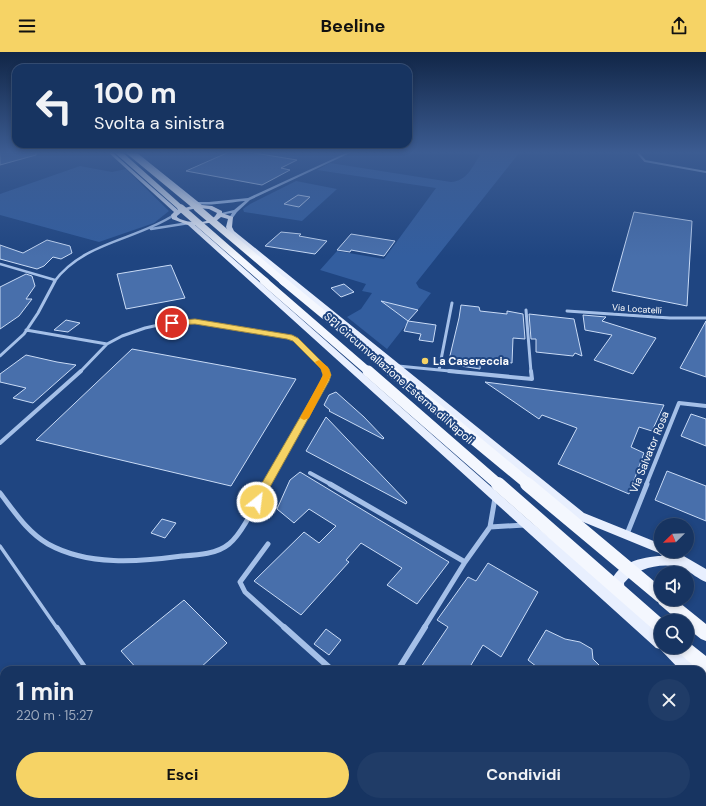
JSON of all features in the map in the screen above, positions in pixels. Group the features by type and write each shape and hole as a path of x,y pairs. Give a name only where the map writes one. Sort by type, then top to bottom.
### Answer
{"highway":[{"name":"SP1 Circumvallazione Esterna di Napoli","path":"156,187 654,621"},
{"name":"SP1 Circumvallazione Esterna di Napoli","path":"171,187 654,590"},
{"path":"672,606 706,634"},
{"path":"692,654 706,666"}],"main road":[{"path":"148,187 176,213"},
{"path":"178,187 201,205 218,210 220,212 219,214"},
{"path":"201,205 186,208 176,213 174,218 189,223 212,220 218,217 219,214"},
{"path":"219,214 233,214 229,227 231,232 580,516 654,546"},
{"path":"189,223 654,637"},
{"path":"676,558 706,576"},
{"path":"623,608 618,595 617,581 622,573 642,563 649,562 669,561 686,564"},
{"path":"674,654 687,666"}],"street":[{"path":"233,214 250,199 275,187"},
{"path":"201,205 250,199"},
{"path":"201,205 219,202"},
{"path":"0,356 26,330 38,313 55,280 76,261 108,242 162,223 176,213"},
{"path":"140,231 189,223"},
{"path":"0,264 55,280"},
{"path":"439,370 452,303"},
{"path":"395,366 532,379 526,310"},
{"name":"Via Locatelli","path":"567,310 670,318 706,318"},
{"path":"0,443 76,376 107,344 128,334 164,324 195,322 289,337 296,340 325,369 327,375 236,538 226,547 206,554 140,562 110,560 79,555 48,544 30,532 0,493"},
{"path":"26,330 107,344"},
{"name":"Via Salvator Rosa","path":"627,534 679,403 706,406"},
{"path":"310,473 465,562"},
{"path":"400,666 465,562 490,527 496,496"},
{"path":"490,527 527,525"},
{"path":"268,544 240,582 245,592 328,666"}],"lane":[{"path":"0,546 84,666"}],"shaded area":[{"path":"19,187 145,187 169,211 154,223 99,242 0,215 0,194"},
{"path":"284,187 328,187 337,189 302,221 244,212 243,209"},
{"path":"431,187 492,187 416,283 419,288 431,293 387,349 347,317 361,309 372,293 362,291 366,284 320,270 337,251 384,259 436,188"}],"building":[{"path":"298,195 310,197 299,207 284,204"},
{"path":"634,212 692,221 687,306 612,291"},
{"path":"281,232 301,234 299,236 327,241 315,254 265,246"},
{"path":"351,234 395,241 384,256 351,250 350,252 337,250"},
{"path":"47,240 70,246 72,253 61,259 53,257 44,266 37,269 0,259 0,245 23,253"},
{"path":"171,265 185,298 126,309 117,274"},
{"path":"26,274 32,276 35,286 26,299 32,299 19,316 0,329 0,287"},
{"path":"344,284 354,292 341,297 331,288"},
{"path":"381,301 418,310 408,321"},
{"path":"461,305 479,307 480,311 507,314 507,311 523,314 525,339 513,338 512,363 481,359 480,369 448,364"},
{"path":"529,314 574,319 582,356 575,353 573,356 536,352 536,339 531,339"},
{"path":"583,315 606,317 602,321 656,338 633,374 594,360 612,335 585,330"},
{"path":"66,320 80,323 68,332 54,330"},
{"path":"408,321 436,325 433,342 419,340 421,334 404,331"},
{"path":"706,321 706,377 680,368"},
{"path":"132,349 296,379 231,486 36,440"},
{"path":"26,355 76,365 33,403 13,398 26,388 0,382 0,374"},
{"path":"485,382 664,405 652,431 639,427 631,447 644,453 629,494 558,464 577,428 542,415 539,419"},
{"path":"336,392 364,417 384,438 383,439 329,411 330,410 324,405 329,395"},
{"path":"691,414 706,419 706,446 681,436"},
{"path":"326,417 407,502 406,504 306,451"},
{"path":"667,471 706,486 706,521 655,500"},
{"path":"300,472 449,562 417,604 387,585 402,568 361,543 346,560 349,562 301,615 254,581 304,532 319,543 336,526 309,509 294,523 277,509 290,480"},
{"path":"162,519 176,523 165,538 151,533"},
{"path":"488,563 538,592 501,657 483,645 470,666 422,666 448,627 437,620 468,577 476,581"},
{"path":"184,600 227,643 202,666 134,666 121,651"},
{"path":"326,629 341,640 329,655 314,644"},
{"path":"546,630 565,639 580,642 592,649 593,659 600,666 536,666 528,660"}],"slow traffic":[{"path":"304,418 327,375 325,369 319,362"}],"place":[{"name":"La Casereccia","path":"425,361"}],"route":[{"path":"172,323 195,322 289,337 296,340 325,369 327,375 325,381 257,502"}]}
